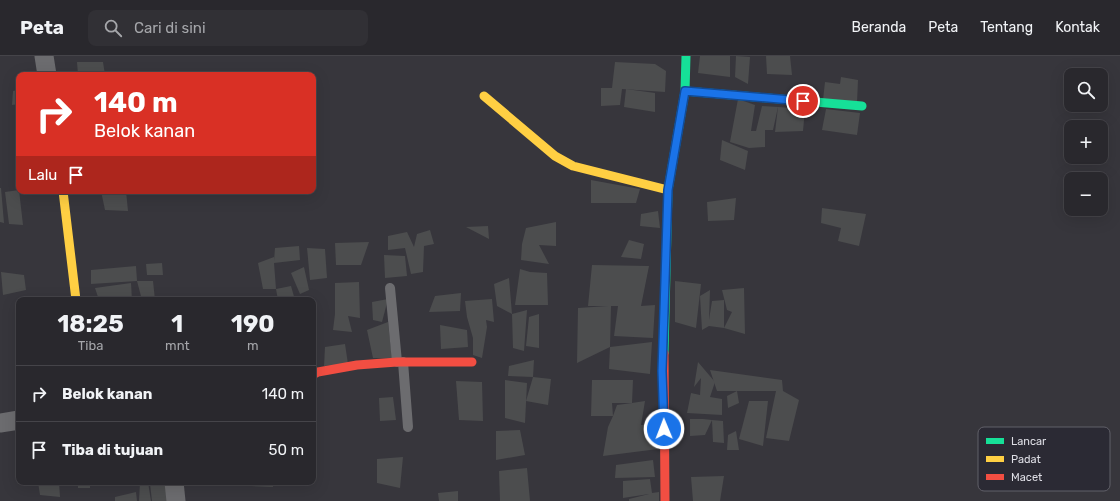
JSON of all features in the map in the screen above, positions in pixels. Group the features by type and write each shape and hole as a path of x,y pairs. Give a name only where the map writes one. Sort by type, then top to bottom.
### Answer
{"street":[{"path":"44,56 47,72"},
{"path":"665,501 662,371 668,190 685,91 686,56"},
{"path":"685,91 862,106"},
{"path":"484,96 555,156 573,166 668,190"},
{"path":"63,194 76,297"},
{"path":"316,373 358,365 400,362 472,362"},
{"path":"0,423 16,420"},
{"path":"174,485 176,501"}],"lane":[{"path":"390,288 408,427"}],"building":[{"path":"700,56 730,56 730,77 698,73"},
{"path":"736,56 750,57 748,84 735,77"},
{"path":"766,56 790,56 792,75 767,74"},
{"path":"77,62 103,62 105,72 78,72"},
{"path":"615,62 655,64 666,71 665,92 622,89 620,105 601,106 601,88 612,88"},
{"path":"841,77 858,80 857,103 823,100 825,82 840,84"},
{"path":"626,89 655,93 655,112 624,107"},
{"path":"16,90 16,104 12,105 13,91"},
{"path":"738,99 755,105 751,131 756,131 762,106 778,107 773,130 765,130 765,147 749,148 730,142"},
{"path":"778,107 805,109 803,131 775,132"},
{"path":"826,109 860,113 857,135 822,130"},
{"path":"722,140 748,151 745,170 720,160"},
{"path":"591,180 640,189 636,203 591,203"},
{"path":"1,188 4,223 0,222"},
{"path":"16,190 16,194 19,194 23,225 9,224 5,192"},
{"path":"102,194 126,194 128,211 105,210"},
{"path":"736,198 734,220 708,221 707,202"},
{"path":"822,208 866,214 859,246 838,241 841,228 821,223"},
{"path":"658,211 660,228 640,226 641,214"},
{"path":"556,222 556,246 539,245 549,264 521,260 522,244 526,228"},
{"path":"488,226 489,239 466,227"},
{"path":"430,230 434,244 424,246 423,272 411,274 405,248 388,250 388,236 407,232 414,247 417,234"},
{"path":"629,240 644,244 641,259 621,257"},
{"path":"369,242 361,265 336,265 335,243"},
{"path":"299,246 300,260 274,263 276,289 263,289 258,263 274,257 274,261 275,248"},
{"path":"307,248 325,249 327,278 310,280"},
{"path":"384,255 405,256 407,276 385,278"},
{"path":"162,263 163,275 147,275 146,264"},
{"path":"592,265 649,266 641,306 655,305 653,338 614,336 618,306 611,306 610,347 577,363 578,308 608,306 588,306"},
{"path":"136,266 137,281 91,284 91,270"},
{"path":"304,267 309,290 300,294 291,273"},
{"path":"520,269 530,272 547,273 548,305 515,305"},
{"path":"1,272 24,275 26,290 3,295"},
{"path":"509,278 512,314 497,306 494,284"},
{"path":"137,281 153,281 155,297 141,297"},
{"path":"675,281 701,284 696,328 675,322"},
{"path":"359,282 360,318 348,316 352,332 333,330 335,314 335,283"},
{"path":"131,283 132,297 98,297 95,288"},
{"path":"291,286 294,297 277,297 276,289"},
{"path":"744,288 745,334 724,328 732,312 727,310 722,290"},
{"path":"710,290 709,320 712,301 724,300 724,328 709,326 702,330 700,296"},
{"path":"461,293 460,311 429,312 435,296"},
{"path":"388,299 382,322 373,320 372,302"},
{"path":"492,299 494,322 486,320 487,327 482,358 473,355 473,338 467,317 465,301"},
{"path":"527,310 524,351 513,348 512,314"},
{"path":"539,314 539,348 526,346 529,317"},
{"path":"388,322 392,358 373,358 367,330"},
{"path":"440,325 467,330 468,347 441,349"},
{"path":"652,342 650,374 609,369 610,347"},
{"path":"345,344 348,364 324,366 325,347"},
{"path":"534,360 533,377 508,376 509,366"},
{"path":"698,362 715,382 710,397 722,399 722,415 687,413 691,393 700,395 701,378 694,387"},
{"path":"710,370 782,380 783,391 799,400 789,441 766,438 776,391 717,391"},
{"path":"533,377 551,379 548,405 526,401"},
{"path":"505,380 527,383 525,423 505,418"},
{"path":"592,380 633,380 632,403 612,403 613,416 591,416"},
{"path":"456,381 482,382 483,421 459,420"},
{"path":"737,391 739,403 728,408 727,396"},
{"path":"393,397 396,420 380,421 379,398"},
{"path":"645,401 641,425 656,424 658,449 603,456 608,427 617,405"},
{"path":"749,401 768,401 763,446 739,439"},
{"path":"690,419 712,420 705,435 690,436"},
{"path":"712,420 723,421 724,443 713,442"},
{"path":"520,430 525,455 496,460 496,431"},
{"path":"736,431 739,450 727,450 728,435"},
{"path":"403,457 400,488 377,483 377,459"},
{"path":"653,460 655,477 615,478 616,465"},
{"path":"527,468 530,501 500,501 499,471"},
{"path":"724,476 720,501 693,501 691,477"},
{"path":"650,479 652,493 659,492 659,501 629,501 629,499 649,494 623,498 623,481"},
{"path":"38,485 59,485 60,497 40,495"},
{"path":"78,485 90,485 90,488 78,488"},
{"path":"140,485 148,485 151,501 139,501"},
{"path":"150,485 169,485 171,501 152,501"},
{"path":"273,485 273,487 251,486"},
{"path":"458,491 458,501 439,501 438,493"},
{"path":"136,492 137,501 115,501 115,497"}],"traffic: fast":[{"path":"664,353 668,190 685,91 686,56"},
{"path":"685,91 862,106"}],"traffic: slow":[{"path":"484,96 555,156 573,166 668,190"},
{"path":"63,194 76,297"}],"traffic: jam":[{"path":"664,353 665,501"},
{"path":"316,373 357,365 397,362 472,362"}],"route":[{"path":"664,429 662,371 668,190 685,91 803,101"}]}
